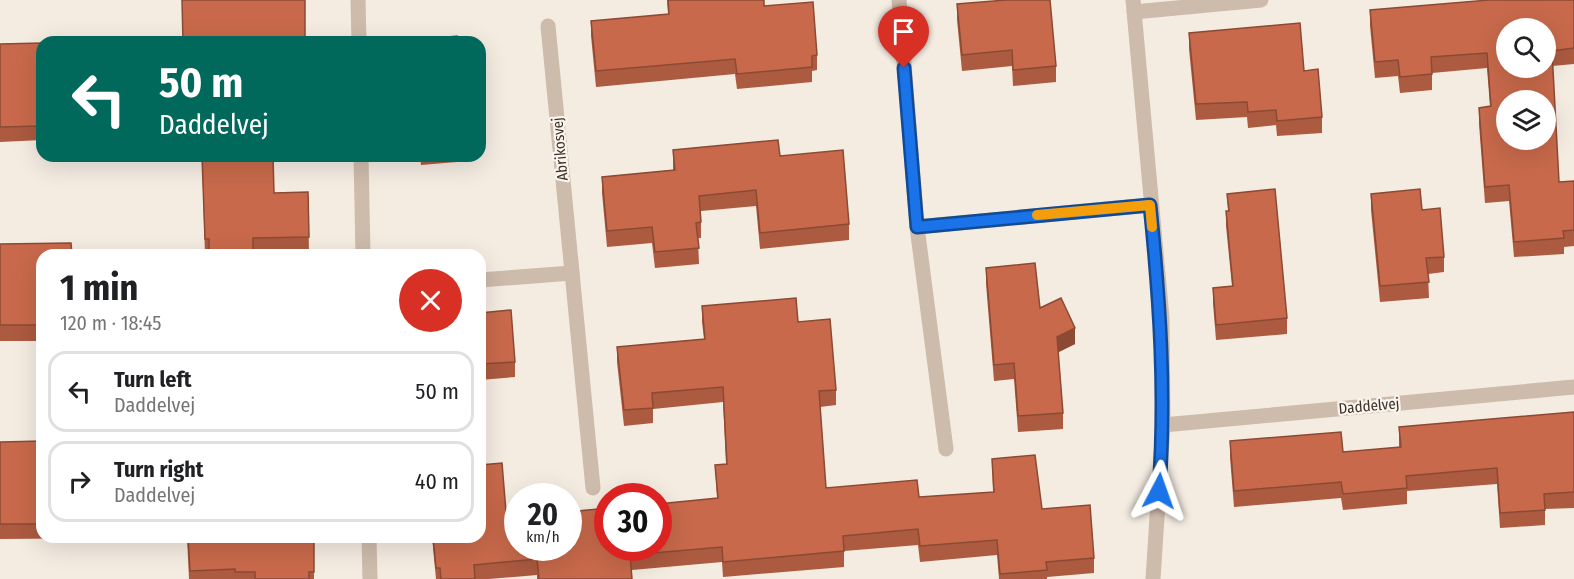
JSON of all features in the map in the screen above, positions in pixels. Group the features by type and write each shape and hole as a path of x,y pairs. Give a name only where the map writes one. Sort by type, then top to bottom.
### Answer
{"street":[{"path":"358,0 359,36"},
{"path":"899,0 917,227 946,449"},
{"path":"1154,579 1163,425 1162,318 1133,6 1261,0"},
{"name":"Abrikosvej","path":"548,26 593,488"},
{"path":"361,162 363,249"},
{"path":"917,227 1150,205"},
{"path":"486,280 572,273"},
{"name":"Daddelvej","path":"1163,425 1574,387"},
{"path":"369,543 370,579"}],"building":[{"path":"182,0 305,0 305,36 183,36"},
{"path":"668,0 764,0 764,6 813,2 817,55 812,56 812,67 737,74 735,59 596,71 591,21 669,14"},
{"path":"1006,0 1050,0 1056,66 1013,70 1012,50 962,55 957,4"},
{"path":"1489,0 1574,0 1574,48 1556,50 1556,18 1496,18 1496,78 1553,78 1554,90 1496,90 1496,150 1556,150 1556,126 1559,182 1574,181 1574,230 1563,231 1564,238 1514,242 1509,185 1485,187 1479,108 1491,106 1487,53 1431,57 1432,74 1400,77 1398,60 1375,62 1370,10"},
{"path":"1300,23 1304,71 1318,69 1322,117 1277,121 1276,110 1248,112 1247,102 1196,104 1189,33"},
{"path":"36,43 36,126 0,127 0,44"},
{"path":"778,140 780,156 843,150 849,224 760,233 756,190 699,196 701,222 696,223 699,248 655,252 652,227 607,231 602,177 675,170 673,150"},
{"path":"202,162 273,162 274,193 308,192 309,237 253,238 253,249 209,249 209,239 205,239"},
{"path":"1275,189 1287,318 1216,325 1213,288 1233,286 1226,211 1229,211 1227,194"},
{"path":"1420,189 1422,210 1440,208 1444,257 1426,258 1429,282 1380,286 1371,194"},
{"path":"71,243 72,249 36,249 36,325 0,325 0,244"},
{"path":"1035,263 1040,308 1061,298 1075,328 1057,337 1063,413 1018,416 1014,363 994,365 986,268"},
{"path":"796,298 798,322 830,319 836,390 819,391 826,488 917,480 919,497 994,492 992,459 1035,455 1042,509 1090,505 1094,558 1046,562 1047,570 1000,574 997,540 920,546 918,529 843,536 844,551 723,562 722,547 672,551 672,503 718,498 715,465 727,464 723,387 652,393 653,408 624,410 617,347 705,339 702,306"},
{"path":"511,310 515,362 486,364 486,312"},
{"path":"1574,412 1574,492 1544,494 1545,510 1500,513 1497,468 1406,476 1407,488 1343,494 1341,482 1234,491 1230,441 1341,432 1343,452 1401,447 1399,427"},
{"path":"36,441 36,524 0,524 0,442"},
{"path":"502,463 504,561 516,561 474,565 475,579 441,579 440,568 436,568 434,543 486,543 486,464"},
{"path":"594,509 594,561 630,561 632,579 539,579 537,561 582,561 582,511"},
{"path":"188,543 314,543 314,572 309,572 309,579 255,579 255,572 235,572 235,569 190,571"}],"slow traffic":[{"path":"1037,215 1150,205 1152,227"}],"route":[{"path":"904,68 917,227 1150,205 1162,318 1163,425 1159,491"}]}
